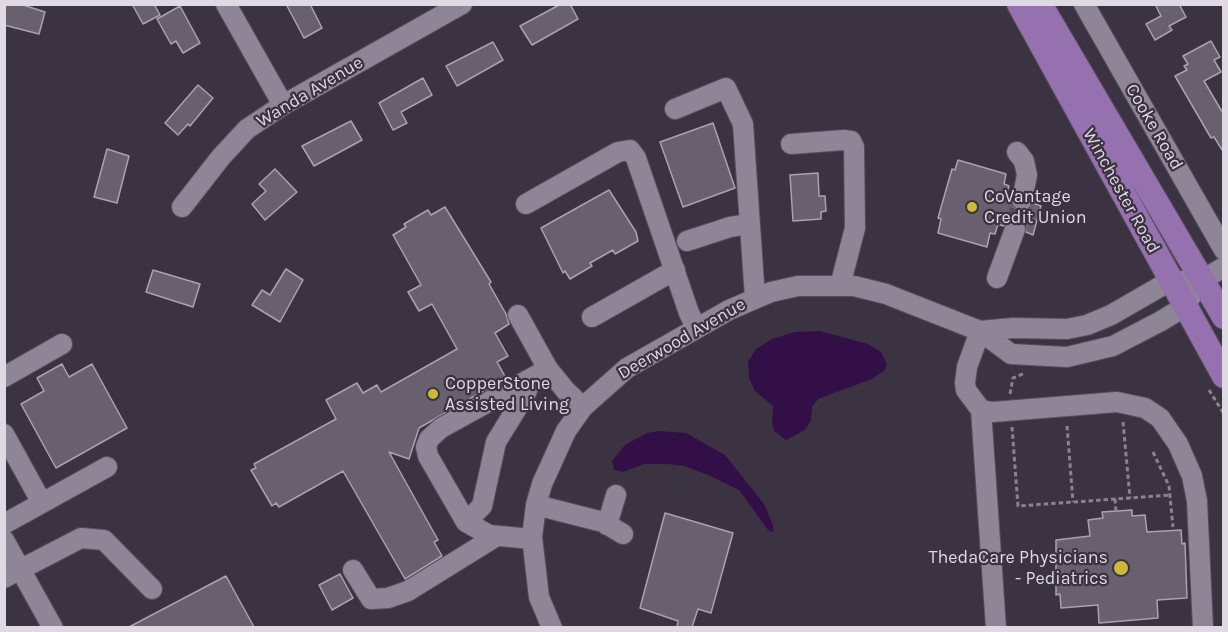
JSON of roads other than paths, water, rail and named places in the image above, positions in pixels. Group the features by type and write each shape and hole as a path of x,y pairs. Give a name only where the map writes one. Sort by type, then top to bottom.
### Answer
{"main road":[{"name":"Winchester Road","path":"1019,4 1224,376"},
{"name":"Winchester Road","path":"1040,4 1224,316"}],"street":[{"path":"226,4 283,105"},
{"name":"Wanda Avenue","path":"182,207 234,141 283,105 462,4"},
{"name":"Cooke Road","path":"1084,4 1224,250"},
{"path":"675,109 726,88 743,124 755,298"},
{"path":"790,144 844,140 851,141 854,147 855,228 840,285"},
{"path":"526,204 618,152 630,150 636,158 696,327"},
{"path":"1017,152 1024,161 1027,175 1022,200"},
{"path":"687,241 730,226 749,224"},
{"path":"997,278 1015,229"},
{"path":"1202,280 1224,267"},
{"path":"592,316 675,270"},
{"name":"Deerwood Avenue","path":"980,331 1013,328 1067,329 1086,325 1111,315 1170,281 1202,280"},
{"name":"Deerwood Avenue","path":"552,627 539,597 532,539 536,505 552,458 566,430 583,407 627,368 696,327 755,298 798,286 840,285 878,292 980,331 1011,354 1067,357 1120,343 1184,307 1202,280"},
{"path":"518,315 540,373 583,407"},
{"path":"980,331 965,376 966,390 981,410 996,627"},
{"path":"4,377 62,344"},
{"path":"532,539 495,537 479,531 466,522 428,456 426,447 429,439 441,428 540,373"},
{"path":"466,522 482,506 496,442 540,373"},
{"path":"981,410 1011,411 1117,402 1145,408 1160,418 1178,444 1192,476 1197,501 1203,627"},
{"path":"4,434 42,503"},
{"path":"4,524 107,467"},
{"path":"536,505 615,529 616,495"},
{"path":"353,570 370,599 388,598 408,591 495,537"},
{"path":"13,574 81,538 104,540 152,589"},
{"path":"4,540 13,574 53,627"}],"tunnel":[{"path":"1015,229 1022,200"}],"place":[{"name":"CoVantage Credit Union","path":"972,207"},
{"name":"CopperStone Assisted Living","path":"433,394"},
{"name":"ThedaCare Physicians - Pediatrics","path":"1121,568"}]}
